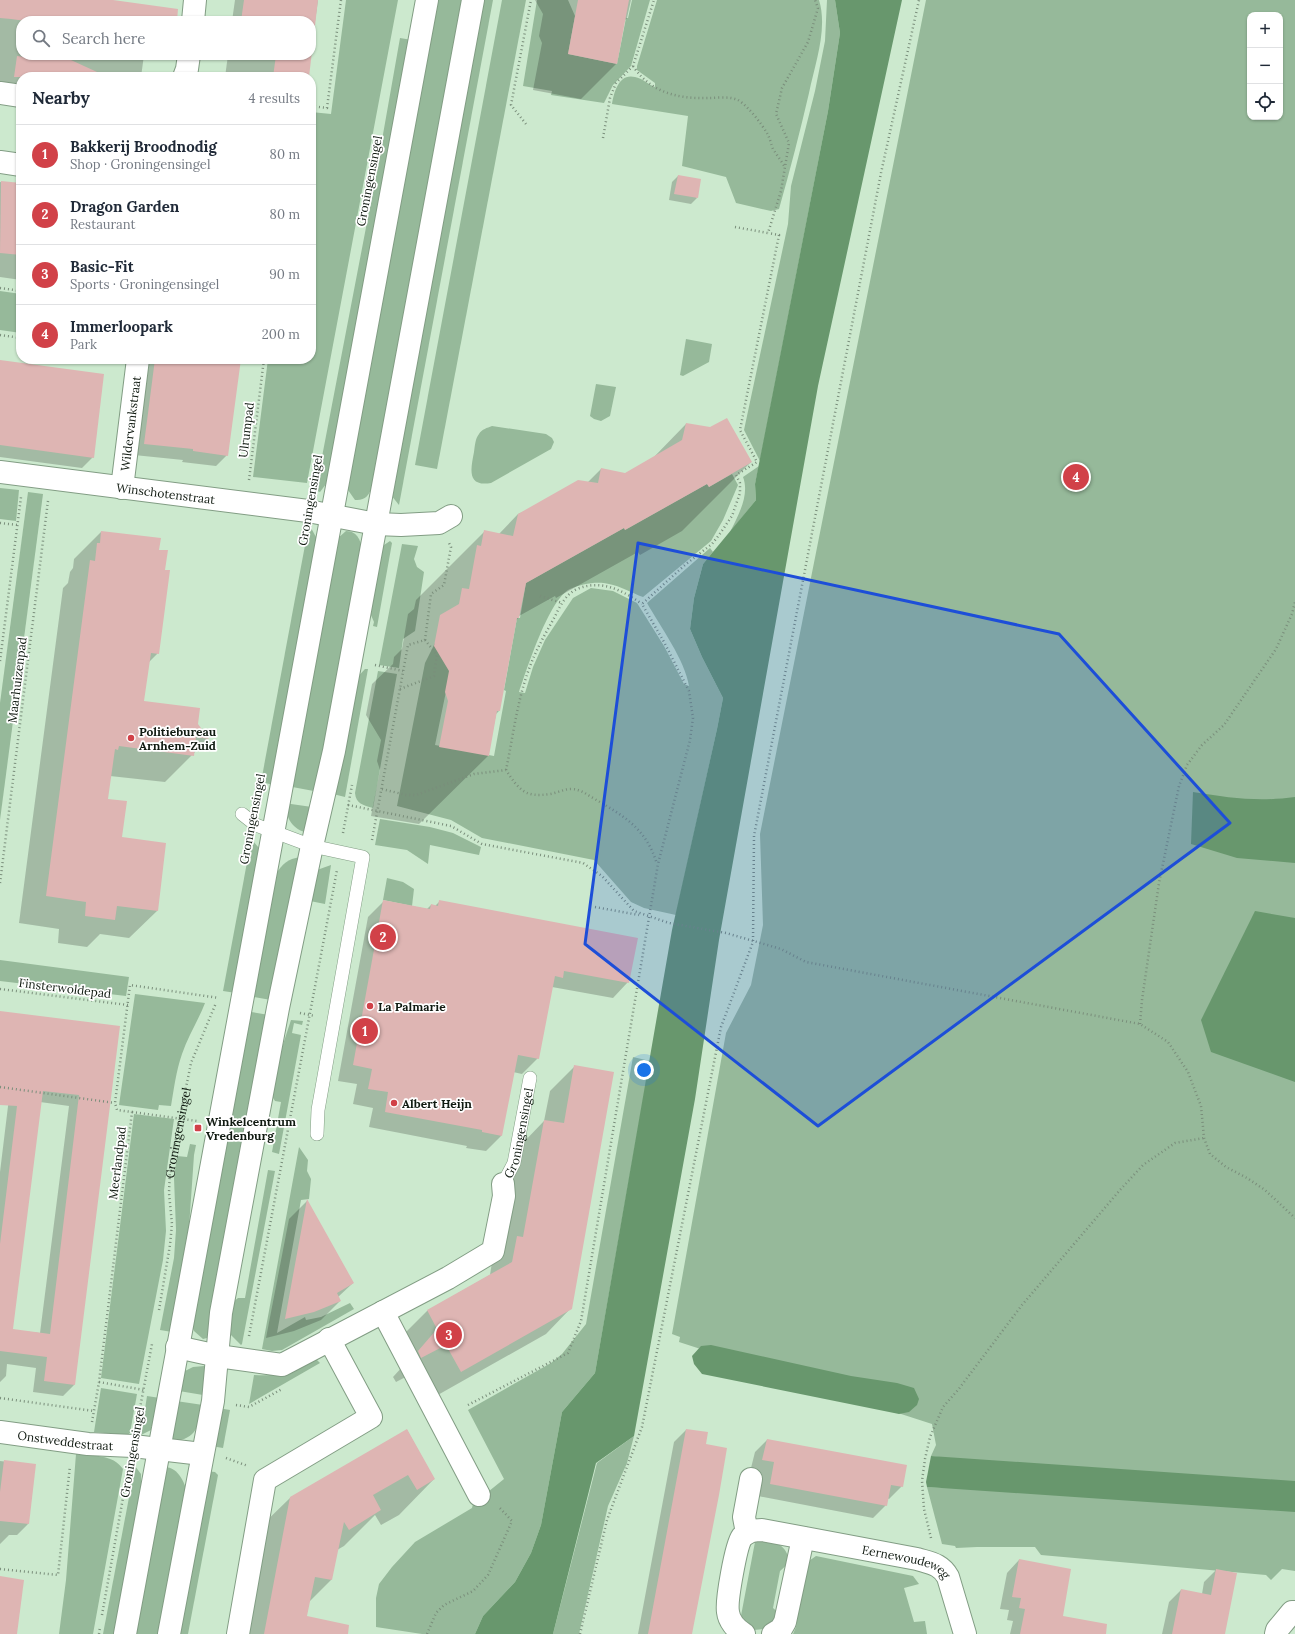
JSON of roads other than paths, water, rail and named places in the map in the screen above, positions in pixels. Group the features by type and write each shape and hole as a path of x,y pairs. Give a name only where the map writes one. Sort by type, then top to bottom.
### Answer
{"street":[{"path":"193,16 195,0"},
{"name":"Groningensingel","path":"125,1634 427,0"},
{"path":"169,1634 213,1401 222,1305 278,1008 312,846 334,751 472,0"},
{"path":"186,72 188,60"},
{"path":"0,93 16,95"},
{"path":"0,162 16,164"},
{"name":"Wildervankstraat","path":"122,488 137,364"},
{"name":"Winschotenstraat","path":"0,472 246,503 331,515 376,524"},
{"path":"376,524 401,525 445,519"},
{"name":"Groningensingel","path":"177,1347 218,1356 282,1365 329,1339 448,1278 494,1251 504,1196 503,1184"},
{"path":"383,1312 479,1494"},
{"path":"238,1634 266,1480 371,1417 329,1339"},
{"name":"Onstweddestraat","path":"0,1432 81,1443 133,1446 202,1454"},
{"path":"744,1634 737,1629 731,1620 728,1613 728,1603 737,1548 741,1538 747,1533 744,1517 750,1479"},
{"name":"Eernewoudeweg","path":"747,1533 753,1530 762,1530 917,1559 938,1565 944,1570 948,1578 965,1634"},
{"path":"773,1634 781,1629 785,1622 803,1538"},
{"path":"1276,1634 1277,1630 1292,1612 1295,1612"}],"lane":[{"path":"242,814 256,825 312,846 363,857 318,1110 317,1134"},
{"name":"Groningensingel","path":"503,1184 514,1163 530,1078"}],"place":[{"name":"Immerloopark","path":"1076,477"},
{"name":"Politiebureau Arnhem-Zuid","path":"131,738"},
{"name":"Dragon Garden","path":"383,937"},
{"name":"La Palmarie","path":"370,1006"},
{"name":"Bakkerij Broodnodig","path":"365,1031"},
{"name":"Albert Heijn","path":"394,1103"},
{"name":"Winkelcentrum Vredenburg","path":"198,1128"},
{"name":"Basic-Fit","path":"449,1335"}]}
